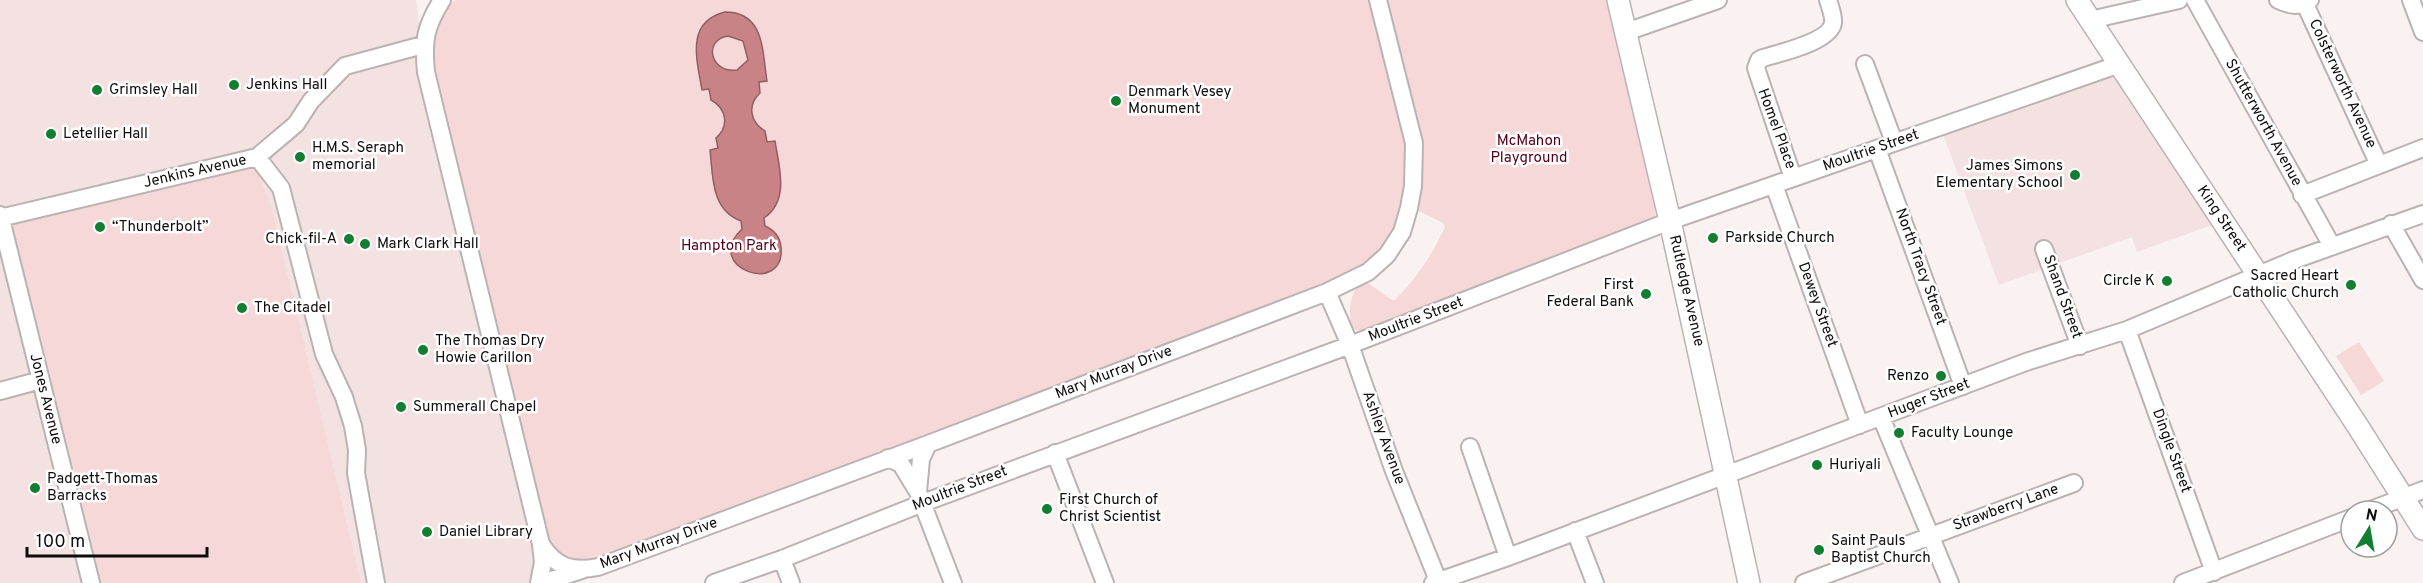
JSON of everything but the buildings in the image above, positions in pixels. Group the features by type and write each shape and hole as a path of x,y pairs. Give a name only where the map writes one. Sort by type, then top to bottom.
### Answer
{"main road":[{"name":"Rutledge Avenue","path":"1618,0 1670,221 1749,583"},
{"name":"King Street","path":"2077,0 2423,529"}],"street":[{"path":"442,0 432,16 423,45 426,72 541,544 543,562 539,583"},
{"name":"Mary Murray Drive","path":"549,583 554,579 598,567 928,444 1327,292 1368,272 1388,255 1402,232 1413,186 1414,143 1378,0"},
{"path":"1626,32 1718,0"},
{"name":"Homel Place","path":"1793,178 1757,77 1757,63 1763,58 1818,40 1830,29 1833,21 1828,0"},
{"path":"2090,20 2179,0"},
{"name":"Shutterworth Avenue","path":"2195,0 2332,246"},
{"path":"2278,0 2291,5 2307,2"},
{"path":"2411,0 2423,32"},
{"name":"Colsterworth Avenue","path":"2307,2 2379,165"},
{"name":"Jenkins Avenue","path":"0,217 257,157 296,124 317,94 345,66 423,45"},
{"path":"1865,64 1894,142"},
{"name":"Moultrie Street","path":"714,583 782,559 921,498 1055,453 1350,345 1670,221 2120,64"},
{"path":"2302,195 2423,148"},
{"name":"North Tracy Street","path":"1877,149 1963,386"},
{"path":"257,157 281,188 324,354 344,397 353,426 357,450 356,473 376,583"},
{"name":"Dewey Street","path":"1774,184 1860,425"},
{"name":"Huger Street","path":"1437,582 2026,362 2127,330 2332,246 2423,214"},
{"name":"Jones Avenue","path":"0,217 91,583"},
{"path":"2391,224 2423,280"},
{"name":"Shand Street","path":"2044,249 2080,346"},
{"name":"Ashley Avenue","path":"1327,292 1350,345 1394,471 1437,582"},
{"name":"Dingle Street","path":"2127,330 2214,572"},
{"path":"0,391 41,380"},
{"path":"1881,417 1950,583"},
{"path":"921,498 921,459 928,444"},
{"path":"1470,447 1508,557"},
{"path":"1055,453 1105,583"},
{"path":"888,458 901,464 921,498 953,583"},
{"name":"Strawberry Lane","path":"1804,583 2074,483"},
{"path":"2398,499 2423,490"},
{"path":"2183,583 2339,523"},
{"path":"1575,531 1595,583"},
{"name":"Mary Murray Drive","path":"541,544 549,557 558,564 584,569"},
{"path":"782,559 791,583"}],"shaded area":[{"name":"The Citadel","path":"0,0 416,0 423,45 541,544 539,583 0,583"},
{"path":"725,12 738,14 748,19 755,26 762,46 767,81 759,82 760,93 753,103 752,113 756,123 765,131 767,142 775,141 781,182 780,193 772,211 764,218 765,226 776,234 781,247 779,262 771,271 760,274 738,265 732,255 732,243 742,229 741,221 724,209 715,192 710,150 718,148 716,138 725,123 723,112 711,100 709,89 702,90 697,55 699,33 712,17","holes":["728,36 743,41 748,60 737,70 728,70 716,62 713,50 720,39"]},
{"name":"James Simons Elementary School","path":"2120,64 2223,221 2137,252 2132,237 1999,285 1941,129"}],"green space":[{"name":"Hampton Park","path":"455,0 1373,0 1409,144 1403,213 1383,251 1348,278 946,427 598,561 566,561 545,540 431,65 435,29 442,14"},
{"name":"McMahon Playground","path":"1381,0 1608,0 1654,198 1656,218 1362,330 1351,327 1351,303 1361,283 1368,283 1395,300 1423,266 1445,227 1443,223 1419,211 1416,204 1419,165"},
{"path":"239,166 257,171 271,206 361,583 94,583 6,225"},
{"path":"2359,342 2384,381 2361,395 2336,356"}],"place":[{"name":"Jenkins Hall","path":"234,85"},
{"name":"Grimsley Hall","path":"97,90"},
{"name":"Denmark Vesey Monument","path":"1116,101"},
{"name":"Letellier Hall","path":"51,134"},
{"name":"H.M.S. Seraph memorial","path":"300,157"},
{"name":"James Simons Elementary School","path":"2075,175"},
{"name":"“Thunderbolt”","path":"100,227"},
{"name":"Parkside Church","path":"1713,238"},
{"name":"Chick-fil-A","path":"349,239"},
{"name":"Mark Clark Hall","path":"365,244"},
{"name":"Circle K","path":"2167,281"},
{"name":"Sacred Heart Catholic Church","path":"2351,285"},
{"name":"First Federal Bank","path":"1646,294"},
{"name":"The Citadel","path":"242,308"},
{"name":"The Thomas Dry Howie Carillon","path":"423,350"},
{"name":"Renzo","path":"1941,376"},
{"name":"Summerall Chapel","path":"401,407"},
{"name":"Faculty Lounge","path":"1899,433"},
{"name":"Huriyali","path":"1817,465"},
{"name":"Padgett-Thomas Barracks","path":"35,488"},
{"name":"First Church of Christ Scientist","path":"1047,509"},
{"name":"Daniel Library","path":"427,532"},
{"name":"Saint Pauls Baptist Church","path":"1819,550"}]}
